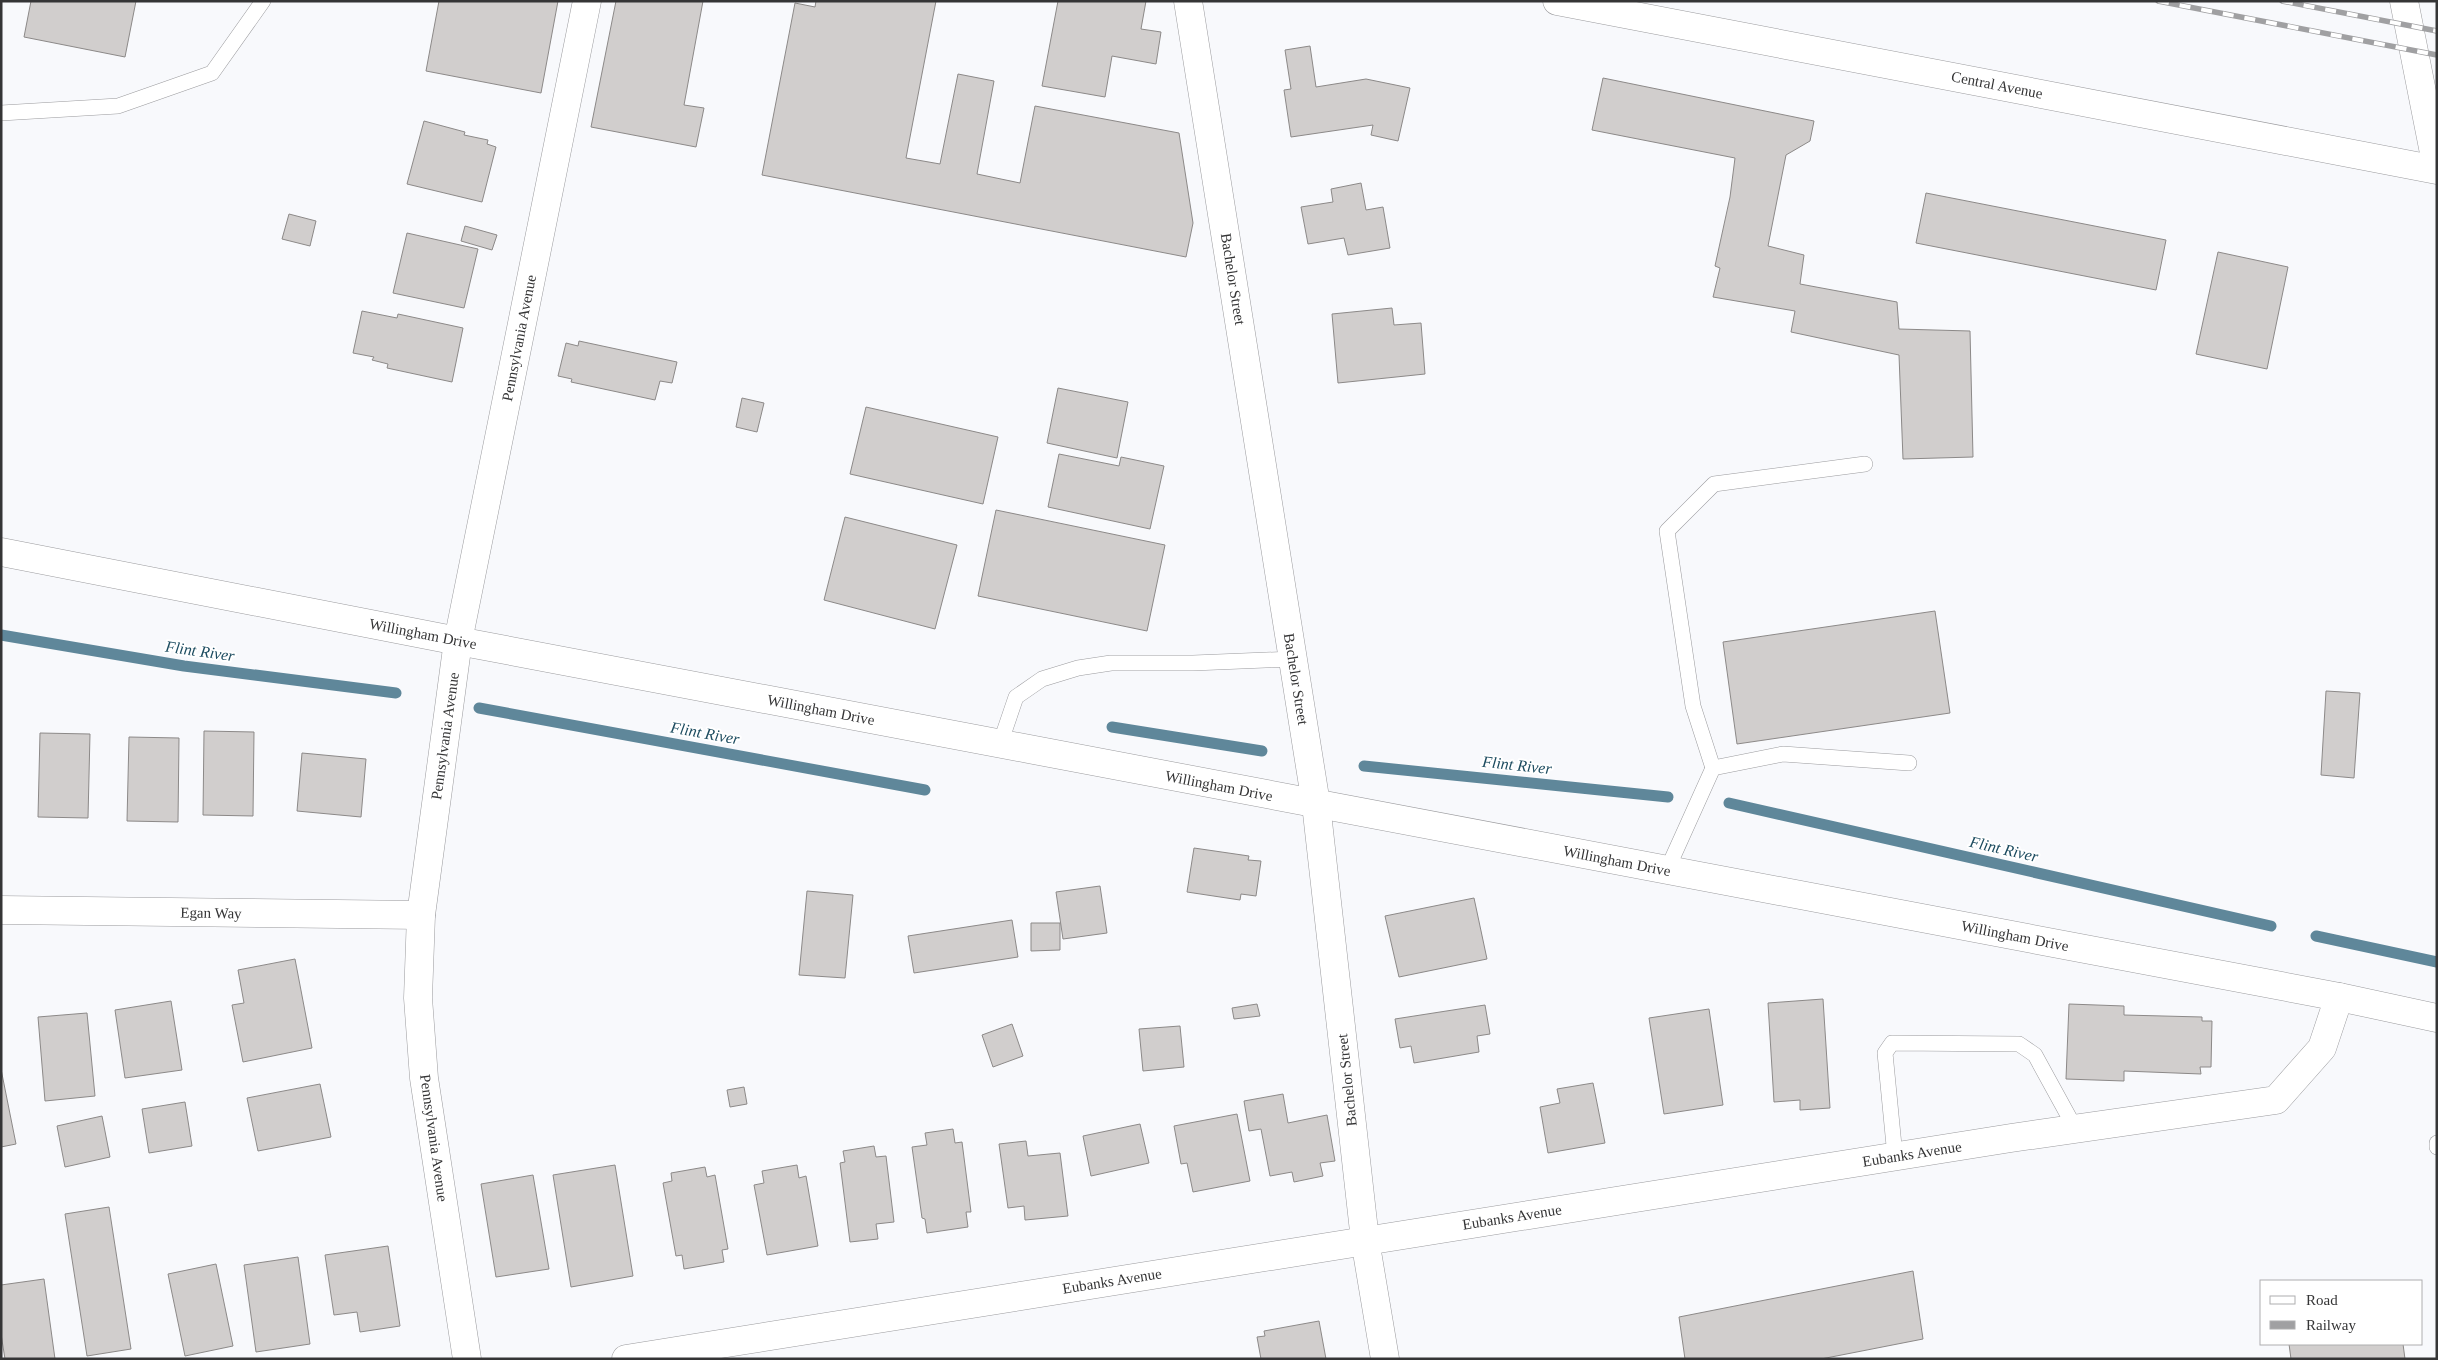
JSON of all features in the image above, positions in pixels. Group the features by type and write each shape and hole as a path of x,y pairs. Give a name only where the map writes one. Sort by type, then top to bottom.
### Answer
{"street":[{"name":"Pennsylvania Avenue","path":"467,1359 424,1078 418,998 421,915 458,641 587,1"},
{"name":"Bachelor Street","path":"1188,1 1316,804 1365,1240 1385,1359"},
{"name":"Central Avenue","path":"1557,1 2437,169"},
{"path":"2404,1 2437,169"},
{"name":"Willingham Drive","path":"1,552 458,641 2339,997 2437,1018"},
{"name":"Egan Way","path":"1,910 421,915"},
{"name":"Eubanks Avenue","path":"626,1359 1896,1156 2075,1128 2276,1100 2322,1048 2339,997"}],"lane":[{"path":"1,113 118,106 212,73 263,1"},
{"path":"1668,870 1713,768 1693,706 1666,530 1714,484 1865,464"},
{"path":"1000,744 1016,697 1042,679 1078,668 1111,663 1192,663 1293,659"},
{"path":"1713,768 1783,754 1909,763"},
{"path":"1896,1156 1885,1053 1892,1043 2020,1044 2035,1055 2075,1128"}],"building":[{"path":"31,1 136,1 125,57 24,37"},
{"path":"439,1 558,1 541,93 426,71"},
{"path":"616,1 703,1 684,105 704,108 696,147 591,127"},
{"path":"816,1 936,1 906,158 940,164 958,74 994,81 977,174 1020,183 1035,106 1179,133 1193,223 1186,257 762,175 795,3 815,7"},
{"path":"1058,1 1146,1 1141,29 1161,32 1156,64 1112,56 1105,97 1042,86"},
{"path":"1310,46 1316,87 1366,79 1410,88 1398,141 1371,135 1373,125 1291,137 1284,90 1291,89 1285,50"},
{"path":"1603,78 1814,121 1810,141 1786,155 1768,246 1804,255 1800,284 1897,302 1899,329 1970,331 1973,457 1903,459 1899,355 1791,332 1795,311 1713,297 1720,268 1715,266 1730,197 1735,158 1592,130"},
{"path":"424,121 465,132 464,135 488,140 487,144 496,147 482,202 407,184"},
{"path":"1361,183 1366,210 1383,207 1390,248 1348,255 1344,238 1308,244 1301,207 1333,202 1331,189"},
{"path":"1926,193 2166,240 2156,290 1916,243"},
{"path":"289,214 316,221 310,246 282,239"},
{"path":"465,226 497,235 492,250 461,241"},
{"path":"407,233 478,249 464,308 393,293"},
{"path":"2218,252 2288,267 2267,369 2196,354"},
{"path":"1392,308 1394,325 1421,323 1425,374 1338,383 1332,314"},
{"path":"362,311 397,318 398,314 463,328 452,382 387,368 388,364 372,360 374,357 353,353"},
{"path":"579,341 677,362 672,383 660,381 655,400 571,382 572,379 558,376 566,343 578,346"},
{"path":"1058,388 1128,402 1117,458 1047,443"},
{"path":"742,398 764,403 757,432 736,427"},
{"path":"866,407 998,437 983,504 850,474"},
{"path":"1059,454 1119,466 1121,457 1164,466 1150,529 1048,507"},
{"path":"996,510 1165,545 1147,631 978,596"},
{"path":"845,517 957,545 935,629 824,600"},
{"path":"1935,611 1950,713 1737,744 1723,642"},
{"path":"2326,691 2360,693 2354,778 2321,775"},
{"path":"204,731 254,732 253,816 203,815"},
{"path":"40,733 90,734 88,818 38,817"},
{"path":"129,737 179,738 178,822 127,821"},
{"path":"302,753 366,759 361,817 297,811"},
{"path":"1194,848 1249,856 1248,860 1261,861 1256,896 1241,894 1240,900 1187,892"},
{"path":"1100,886 1107,933 1063,939 1056,892"},
{"path":"807,891 853,895 845,978 799,975"},
{"path":"1474,898 1487,959 1399,977 1385,916"},
{"path":"1012,920 1018,957 914,973 908,936"},
{"path":"1031,923 1060,923 1060,950 1031,951"},
{"path":"295,959 312,1048 243,1062 232,1005 244,1003 238,970"},
{"path":"1823,999 1830,1108 1800,1110 1800,1100 1774,1102 1768,1003"},
{"path":"171,1001 182,1070 125,1078 115,1010"},
{"path":"1257,1004 1260,1016 1234,1019 1232,1008"},
{"path":"2069,1004 2124,1006 2124,1015 2202,1017 2202,1021 2212,1021 2211,1067 2200,1067 2201,1074 2124,1071 2124,1081 2066,1079"},
{"path":"1485,1005 1490,1034 1477,1036 1479,1052 1414,1063 1411,1046 1400,1048 1395,1019"},
{"path":"1709,1009 1723,1105 1664,1114 1649,1018"},
{"path":"87,1013 95,1096 45,1101 38,1017"},
{"path":"1012,1024 1023,1056 993,1067 982,1035"},
{"path":"1180,1026 1184,1067 1143,1071 1139,1029"},
{"path":"1,1069 16,1144 1,1147"},
{"path":"1593,1083 1605,1143 1548,1153 1540,1107 1560,1103 1557,1089"},
{"path":"320,1084 331,1137 258,1151 247,1098"},
{"path":"744,1087 747,1104 730,1107 727,1090"},
{"path":"1283,1094 1288,1123 1327,1115 1335,1161 1320,1163 1323,1176 1294,1182 1292,1172 1270,1176 1261,1129 1249,1131 1244,1101"},
{"path":"185,1102 192,1146 149,1153 142,1109"},
{"path":"1237,1114 1250,1181 1193,1192 1187,1163 1181,1164 1174,1126"},
{"path":"102,1116 110,1157 65,1167 57,1126"},
{"path":"1140,1124 1149,1163 1091,1176 1083,1136"},
{"path":"953,1129 955,1143 962,1142 971,1212 966,1212 968,1227 927,1233 925,1219 922,1218 912,1147 927,1145 925,1133"},
{"path":"1026,1141 1028,1156 1060,1153 1068,1216 1025,1220 1024,1206 1008,1208 999,1144"},
{"path":"874,1146 876,1157 886,1156 894,1222 876,1224 878,1239 850,1242 840,1163 845,1162 843,1151"},
{"path":"615,1165 633,1276 571,1287 553,1175"},
{"path":"797,1165 799,1178 806,1176 818,1246 767,1255 754,1185 764,1183 762,1171"},
{"path":"705,1167 707,1177 715,1175 728,1249 722,1250 724,1262 684,1269 682,1255 676,1256 663,1183 672,1181 671,1173"},
{"path":"533,1175 549,1269 496,1277 481,1184"},
{"path":"109,1207 131,1349 87,1356 65,1214"},
{"path":"388,1246 400,1326 360,1332 357,1312 334,1315 325,1255"},
{"path":"298,1257 310,1344 256,1352 244,1265"},
{"path":"216,1264 233,1346 185,1356 168,1274"},
{"path":"1913,1271 1923,1339 1821,1359 1685,1359 1679,1317"},
{"path":"44,1279 55,1359 5,1359 1,1334 1,1285"},
{"path":"1319,1321 1326,1359 1261,1359 1257,1337 1265,1336 1264,1331"},
{"path":"2289,1345 2403,1345 2405,1359 2291,1359"}],"waterway":[{"name":"Flint River","path":"1,635 184,666 396,693"},
{"name":"Flint River","path":"479,708 925,790"},
{"name":"Flint River","path":"1112,727 1262,751"},
{"name":"Flint River","path":"1364,766 1668,797"},
{"name":"Flint River","path":"1729,803 2271,926"},
{"name":"Flint River","path":"2316,936 2437,962"}],"railway":[{"path":"2158,1 2437,55"},
{"path":"2282,1 2437,31"}]}
